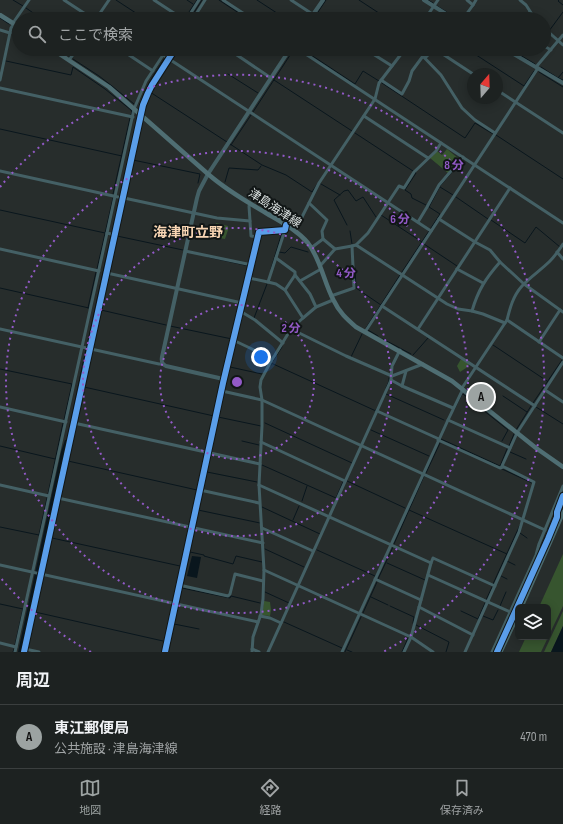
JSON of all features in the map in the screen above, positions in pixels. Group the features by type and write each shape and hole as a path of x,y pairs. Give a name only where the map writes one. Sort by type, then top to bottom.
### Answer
{"main road":[{"path":"0,14 12,23"},
{"name":"津島海津線","path":"63,56 103,83 221,185 286,227 295,230 311,249 332,298 343,315 356,326 364,332 400,350 452,381 536,448 563,467"},
{"path":"522,604 563,512"},
{"path":"500,652 515,620"}],"street":[{"path":"22,12 29,0"},
{"path":"64,0 82,12"},
{"path":"101,12 109,0"},
{"path":"154,0 172,12"},
{"path":"191,12 199,0"},
{"path":"197,12 205,0"},
{"path":"223,0 241,12"},
{"path":"291,0 310,12"},
{"path":"314,12 322,0"},
{"path":"424,0 443,12"},
{"path":"429,12 438,0"},
{"path":"467,0 473,5"},
{"path":"468,12 476,0"},
{"path":"520,0 526,5 530,12"},
{"path":"0,80 12,27"},
{"path":"0,30 10,33"},
{"path":"551,34 563,46"},
{"path":"551,50 563,35"},
{"path":"69,60 72,56"},
{"path":"130,56 153,71"},
{"path":"15,652 34,573 99,271 117,196 134,109 143,88 163,56"},
{"path":"166,56 431,231"},
{"path":"238,56 271,78"},
{"path":"162,364 161,360 199,191 208,174 285,56"},
{"path":"309,56 563,222"},
{"path":"376,56 392,66"},
{"path":"295,230 320,183 375,99 379,83 400,56"},
{"path":"445,56 467,70"},
{"path":"517,56 563,83"},
{"path":"364,332 546,56"},
{"path":"381,80 402,94 409,81 412,71 424,57 441,75 462,108 474,120 495,134"},
{"path":"39,652 25,650 114,235 124,198 140,115 148,92 169,58"},
{"path":"0,88 133,117"},
{"path":"503,94 563,133"},
{"path":"364,116 428,158"},
{"path":"300,281 320,267 335,249 356,245 368,233 399,186 404,188 414,172 436,151 441,143"},
{"path":"418,222 427,208 438,185 463,157"},
{"path":"0,171 117,196"},
{"path":"418,329 510,188"},
{"path":"124,198 217,218 250,220"},
{"path":"309,203 327,220 323,229 323,239"},
{"path":"250,204 251,236 258,236"},
{"path":"439,219 490,250 500,262 524,284 562,311 539,342"},
{"path":"164,652 259,232 286,227 268,282"},
{"path":"108,234 114,235"},
{"path":"311,249 323,239"},
{"path":"323,239 335,249"},
{"path":"342,652 377,579 391,544 462,389 506,322 509,309 524,284 550,260 563,244"},
{"path":"356,245 403,274 447,304 458,309 472,311 506,322 563,358"},
{"path":"259,652 252,650 253,637 260,616 263,599 264,570 259,503 262,426 261,380 270,361 276,355 291,329 316,307 354,288 352,246"},
{"path":"0,249 99,271"},
{"path":"185,251 252,265"},
{"path":"557,252 563,259"},
{"path":"276,258 294,272 310,294 316,307"},
{"path":"472,311 483,283 500,262"},
{"path":"457,269 483,283"},
{"path":"107,273 242,303"},
{"path":"285,290 295,275"},
{"path":"249,278 276,284 285,290 303,318"},
{"path":"382,306 535,406"},
{"path":"240,311 255,320 283,343"},
{"path":"0,329 162,364 220,378 224,383"},
{"path":"291,329 391,378 402,386 453,408"},
{"path":"234,340 252,348 270,361"},
{"path":"268,652 362,446 391,378 392,366 400,350"},
{"path":"503,467 502,466 517,433 563,362"},
{"path":"391,378 423,364"},
{"path":"402,386 406,371"},
{"path":"545,390 563,402"},
{"path":"222,392 262,400 545,530"},
{"path":"0,407 66,422"},
{"path":"377,411 500,468 503,467 534,482 519,532 465,652"},
{"path":"448,420 510,448"},
{"path":"74,423 260,464"},
{"path":"261,442 345,481"},
{"path":"0,485 50,496"},
{"path":"259,485 431,562"},
{"path":"492,652 536,555 563,486"},
{"path":"200,490 259,503"},
{"path":"58,498 263,543"},
{"path":"560,518 563,507"},
{"path":"262,528 313,551"},
{"path":"404,652 411,637 433,558 495,586"},
{"path":"0,565 258,622"},
{"path":"264,570 411,637 433,652"},
{"path":"179,585 228,596 230,594 235,574 263,581"},
{"path":"428,575 510,612"},
{"path":"377,579 421,600"},
{"path":"419,607 473,635"},
{"path":"260,616 270,618 281,623"},
{"path":"0,643 16,647"}],"green space":[{"path":"447,149 459,159 448,173 430,158 437,151 442,155"},
{"path":"216,223 228,226 225,239 213,237"},
{"path":"461,359 469,364 460,372 457,366"},
{"path":"563,554 563,606 551,631 551,604 540,604"},
{"path":"264,601 270,602 270,616 262,615"},
{"path":"563,611 563,626 551,652 544,652 550,640 551,640"},
{"path":"525,640 547,640 541,652 519,652"}],"shaded area":[{"path":"65,440 68,440 40,572 22,652 18,652 61,452"},
{"path":"192,556 201,557 197,578 187,576"},
{"path":"563,626 563,652 551,652"}],"waterway":[{"path":"13,0 23,6"},
{"path":"116,0 134,12"},
{"path":"187,0 193,4"},
{"path":"189,12 197,0"},
{"path":"194,12 202,0"},
{"path":"219,0 237,12"},
{"path":"257,0 275,12"},
{"path":"318,12 326,0"},
{"path":"359,0 377,12"},
{"path":"428,0 433,3"},
{"path":"559,0 558,1 563,5"},
{"path":"437,6 447,12"},
{"path":"26,8 32,12"},
{"path":"551,28 563,12"},
{"path":"0,18 9,24"},
{"path":"253,112 289,56"},
{"path":"313,56 355,84 363,71 379,81"},
{"path":"478,56 524,86 534,71"},
{"path":"522,56 535,64"},
{"path":"139,110 146,89 165,58"},
{"path":"73,59 99,76 134,104"},
{"path":"6,61 71,75 73,67 105,89 131,110 131,115"},
{"path":"541,67 558,78 563,72"},
{"path":"539,72 563,87"},
{"path":"228,74 258,93"},
{"path":"558,78 563,80"},
{"path":"274,80 352,131"},
{"path":"382,83 465,138 475,123 493,134"},
{"path":"150,92 227,142"},
{"path":"112,233 138,115"},
{"path":"231,145 251,115"},
{"path":"113,194 130,118"},
{"path":"0,129 122,156"},
{"path":"355,133 413,171"},
{"path":"496,135 563,179"},
{"path":"230,144 262,165 286,175 312,192 318,183"},
{"path":"431,228 440,214 429,207 440,186 463,159"},
{"path":"125,197 133,160 200,174 198,183"},
{"path":"225,182 229,168 258,170 261,166"},
{"path":"415,172 416,173 405,190 411,194 412,198 426,205"},
{"path":"321,184 340,195"},
{"path":"440,187 453,195"},
{"path":"347,225 334,200 344,191 348,190 356,201 363,197 376,217"},
{"path":"456,197 488,219"},
{"path":"97,269 113,198"},
{"path":"109,272 124,200"},
{"path":"0,210 105,233"},
{"path":"381,215 422,242"},
{"path":"491,220 525,243 536,227 560,247"},
{"path":"350,231 352,244"},
{"path":"402,272 429,231"},
{"path":"271,269 282,232"},
{"path":"87,346 111,236"},
{"path":"117,236 183,250"},
{"path":"424,244 457,266"},
{"path":"279,252 285,253 291,247 308,252"},
{"path":"208,257 249,266"},
{"path":"355,268 356,288 381,305"},
{"path":"88,308 96,272"},
{"path":"93,348 108,275"},
{"path":"366,328 400,275"},
{"path":"254,318 267,284"},
{"path":"0,288 89,308"},
{"path":"101,310 166,325"},
{"path":"240,320 241,315"},
{"path":"170,326 232,339"},
{"path":"368,330 378,336"},
{"path":"351,357 362,334"},
{"path":"413,355 428,338"},
{"path":"383,339 411,354"},
{"path":"493,345 547,381"},
{"path":"273,361 282,347"},
{"path":"233,348 230,367 262,374"},
{"path":"67,440 86,349"},
{"path":"76,422 92,351"},
{"path":"533,403 562,360"},
{"path":"271,365 271,363 376,410"},
{"path":"0,369 72,384 64,420"},
{"path":"386,388 389,378"},
{"path":"84,387 214,416"},
{"path":"386,394 444,420"},
{"path":"454,410 463,394 508,430 502,441"},
{"path":"503,396 527,412"},
{"path":"516,430 531,406"},
{"path":"536,407 563,424"},
{"path":"218,417 261,426"},
{"path":"48,494 63,423"},
{"path":"265,423 352,463"},
{"path":"60,497 75,426"},
{"path":"371,430 429,456"},
{"path":"509,446 514,434"},
{"path":"441,439 500,466 507,449"},
{"path":"242,441 259,445"},
{"path":"426,473 440,443"},
{"path":"0,446 55,459"},
{"path":"510,452 526,459"},
{"path":"68,461 197,490"},
{"path":"262,465 336,498 343,482"},
{"path":"502,469 532,483"},
{"path":"203,489 207,472 257,482"},
{"path":"394,544 424,476"},
{"path":"347,481 405,508"},
{"path":"302,501 307,486"},
{"path":"202,492 198,510 260,523"},
{"path":"39,535 47,498"},
{"path":"48,556 59,500"},
{"path":"293,520 299,506"},
{"path":"262,507 320,534"},
{"path":"409,510 507,554"},
{"path":"493,584 520,525"},
{"path":"0,527 39,535"},
{"path":"520,533 527,538"},
{"path":"52,538 180,566"},
{"path":"378,579 393,547"},
{"path":"265,549 304,567"},
{"path":"317,550 375,576"},
{"path":"184,579 190,552 233,564 236,556 262,562"},
{"path":"44,573 47,557"},
{"path":"507,561 515,565"},
{"path":"387,563 425,580"},
{"path":"501,576 507,579"},
{"path":"27,648 43,577"},
{"path":"363,613 377,582"},
{"path":"178,603 182,587"},
{"path":"485,599 486,600 492,587"},
{"path":"182,588 230,598 231,596 260,603"},
{"path":"265,592 289,603"},
{"path":"500,606 506,592"},
{"path":"371,597 388,605"},
{"path":"461,611 478,619 485,603"},
{"path":"0,604 23,609 15,645"},
{"path":"170,640 178,606"},
{"path":"390,606 414,617 413,623"},
{"path":"483,616 493,620 498,610"},
{"path":"35,612 163,641"},
{"path":"345,652 361,617"},
{"path":"284,622 342,648"},
{"path":"174,624 199,629"},
{"path":"416,625 449,642 446,652"},
{"path":"402,652 408,638"},
{"path":"168,652 169,643"},
{"path":"347,650 352,652"}],"cycle path":[{"path":"24,652 143,105 152,85 171,56"},
{"path":"165,652 223,383 259,232 285,230 286,225"},
{"path":"497,652 548,539 557,517 557,512 563,496"}],"place":[{"name":"東江郵便局","path":"481,397"}],"district":[{"name":"海津町立野","path":"188,232"}]}
